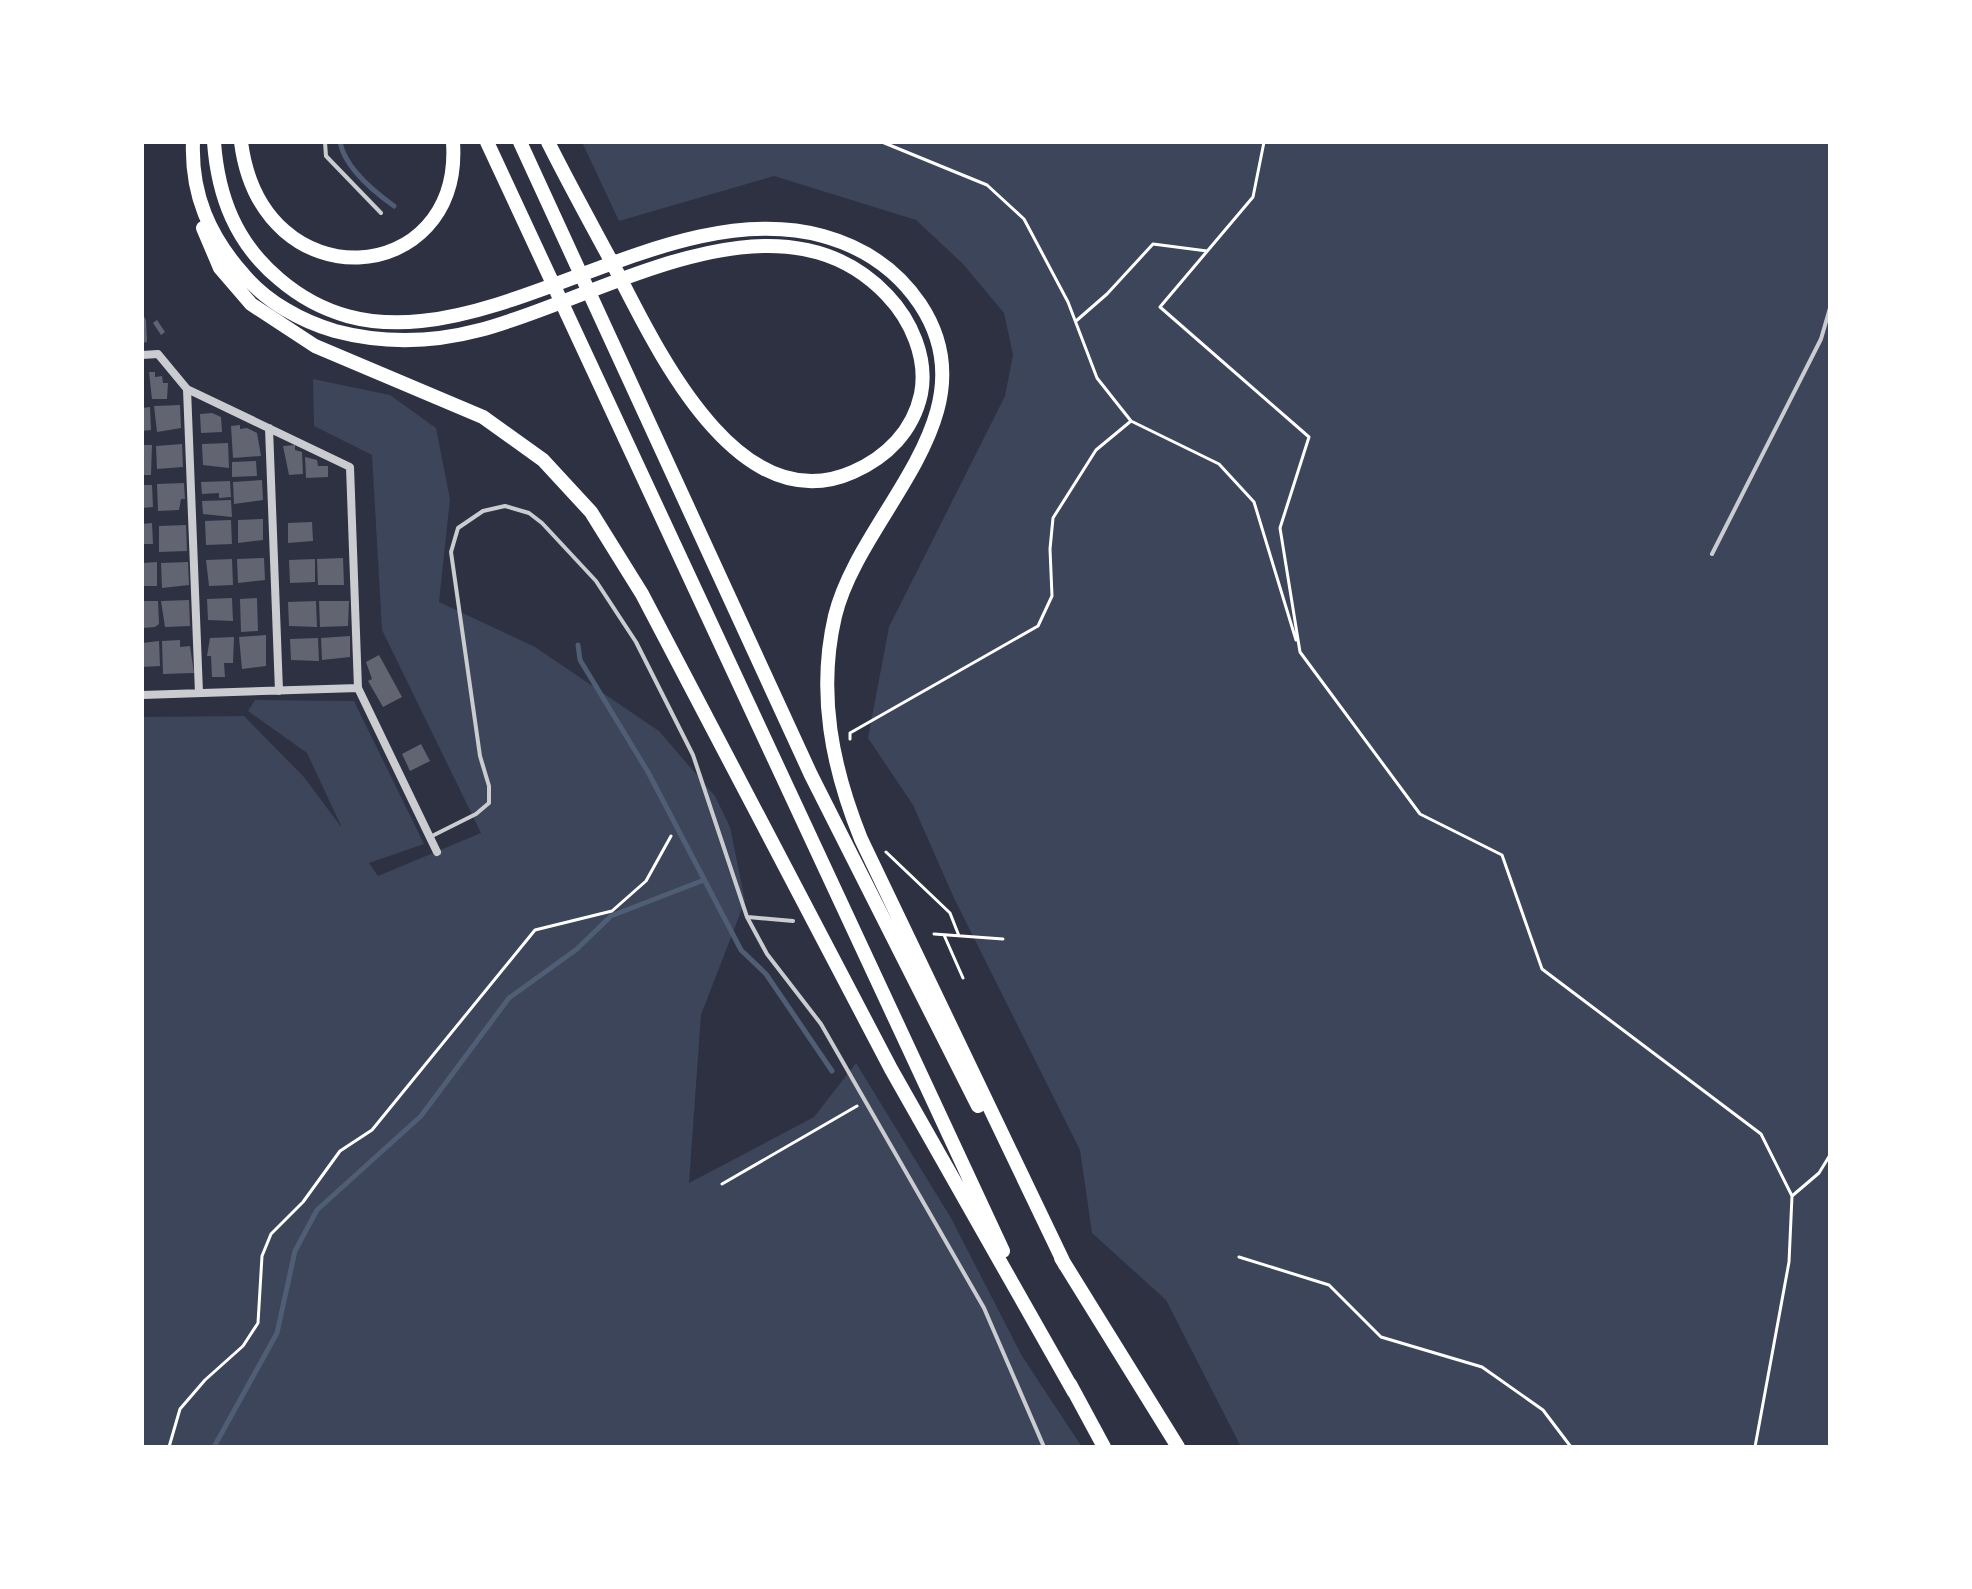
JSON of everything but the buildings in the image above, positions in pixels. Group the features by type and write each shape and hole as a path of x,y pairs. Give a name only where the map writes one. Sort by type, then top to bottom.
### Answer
{"highway":[{"path":"193,142 194,181 211,252 228,279 251,304 315,346 493,423 543,460 591,512 636,583 898,1082 1104,1447"},
{"path":"214,142 223,199 249,249 270,272 309,301 350,316 397,322 461,316 667,242 753,227 807,231 858,248 885,265 921,306 933,330 943,373 938,411 914,465 852,570 835,616 828,673 834,760 839,785 861,839 1065,1265"},
{"path":"241,142 252,185 275,222 318,252 354,260 396,249 429,221 447,191 453,142"},
{"path":"487,142 917,1070 1074,1392"},
{"path":"520,142 825,802 998,1144 1065,1265 1178,1447"},
{"path":"200,206 223,249 251,283 286,309 329,329 377,340 415,341 477,331 529,315 642,271 718,250 768,246 813,253 850,266 865,274 898,306 918,347 922,386 911,420 886,453 842,477 794,477 742,454 711,428 683,390 548,142"}],"street":[{"path":"142,355 158,354 187,389 350,467 358,688 437,852"},
{"path":"187,389 199,693"},
{"path":"269,428 279,691"},
{"path":"142,695 358,688"}],"lane":[{"path":"325,142 326,156 381,213"},
{"path":"1712,554 1821,339 1830,308"},
{"path":"430,837 476,814 489,803 489,786 480,756 451,552 458,528 483,511 505,506 529,513 542,523 596,581 636,642 693,755 747,917 767,954 821,1024 984,1308 1044,1447"},
{"path":"747,917 793,921"}],"path":[{"path":"882,142 987,185 1024,219 1075,321 1097,378 1131,421 1219,464 1254,502 1300,652 1420,814 1502,855 1542,969 1761,1134 1792,1196 1789,1262 1755,1447"},
{"path":"1264,142 1253,197 1160,307 1309,437 1280,528 1300,652"},
{"path":"1075,321 1107,294 1153,244 1207,251"},
{"path":"850,745 850,733 1038,626 1052,596 1050,549 1053,518 1096,450 1131,421"},
{"path":"169,1447 180,1409 205,1380 243,1346 258,1323 262,1256 271,1234 303,1202 340,1151 372,1130 535,930 612,911 646,881 671,836"},
{"path":"882,847 950,913 959,936"},
{"path":"934,934 1003,939"},
{"path":"944,935 963,978"},
{"path":"722,1184 866,1101"},
{"path":"1792,1196 1819,1173 1830,1155"},
{"path":"1239,1257 1329,1285 1381,1337 1482,1367 1543,1410 1571,1447"}],"shaded area":[{"path":"582,142 1830,142 1830,1447 1241,1447 1166,1300 1092,1233 1080,1150 953,896 913,805 868,738 889,627 1005,396 1013,355 1004,313 963,264 916,220 774,176 619,221"},
{"path":"313,379 390,395 436,428 450,499 439,602 535,647 659,731 715,796 730,827 745,901 701,1015 689,1183 814,1117 856,1063 951,1218 1022,1356 1082,1447 142,1447 142,717 244,716 304,777 342,828 307,753 248,711 255,700 354,701 424,844 369,863 378,876 481,833 382,630 372,455 314,426"}],"waterway":[{"path":"340,142 354,170 394,206"},
{"path":"578,645 580,660 648,772 741,950 766,974 832,1071"},
{"path":"214,1447 277,1333 295,1251 317,1210 421,1116 509,998 577,949 611,916 704,880"}]}
